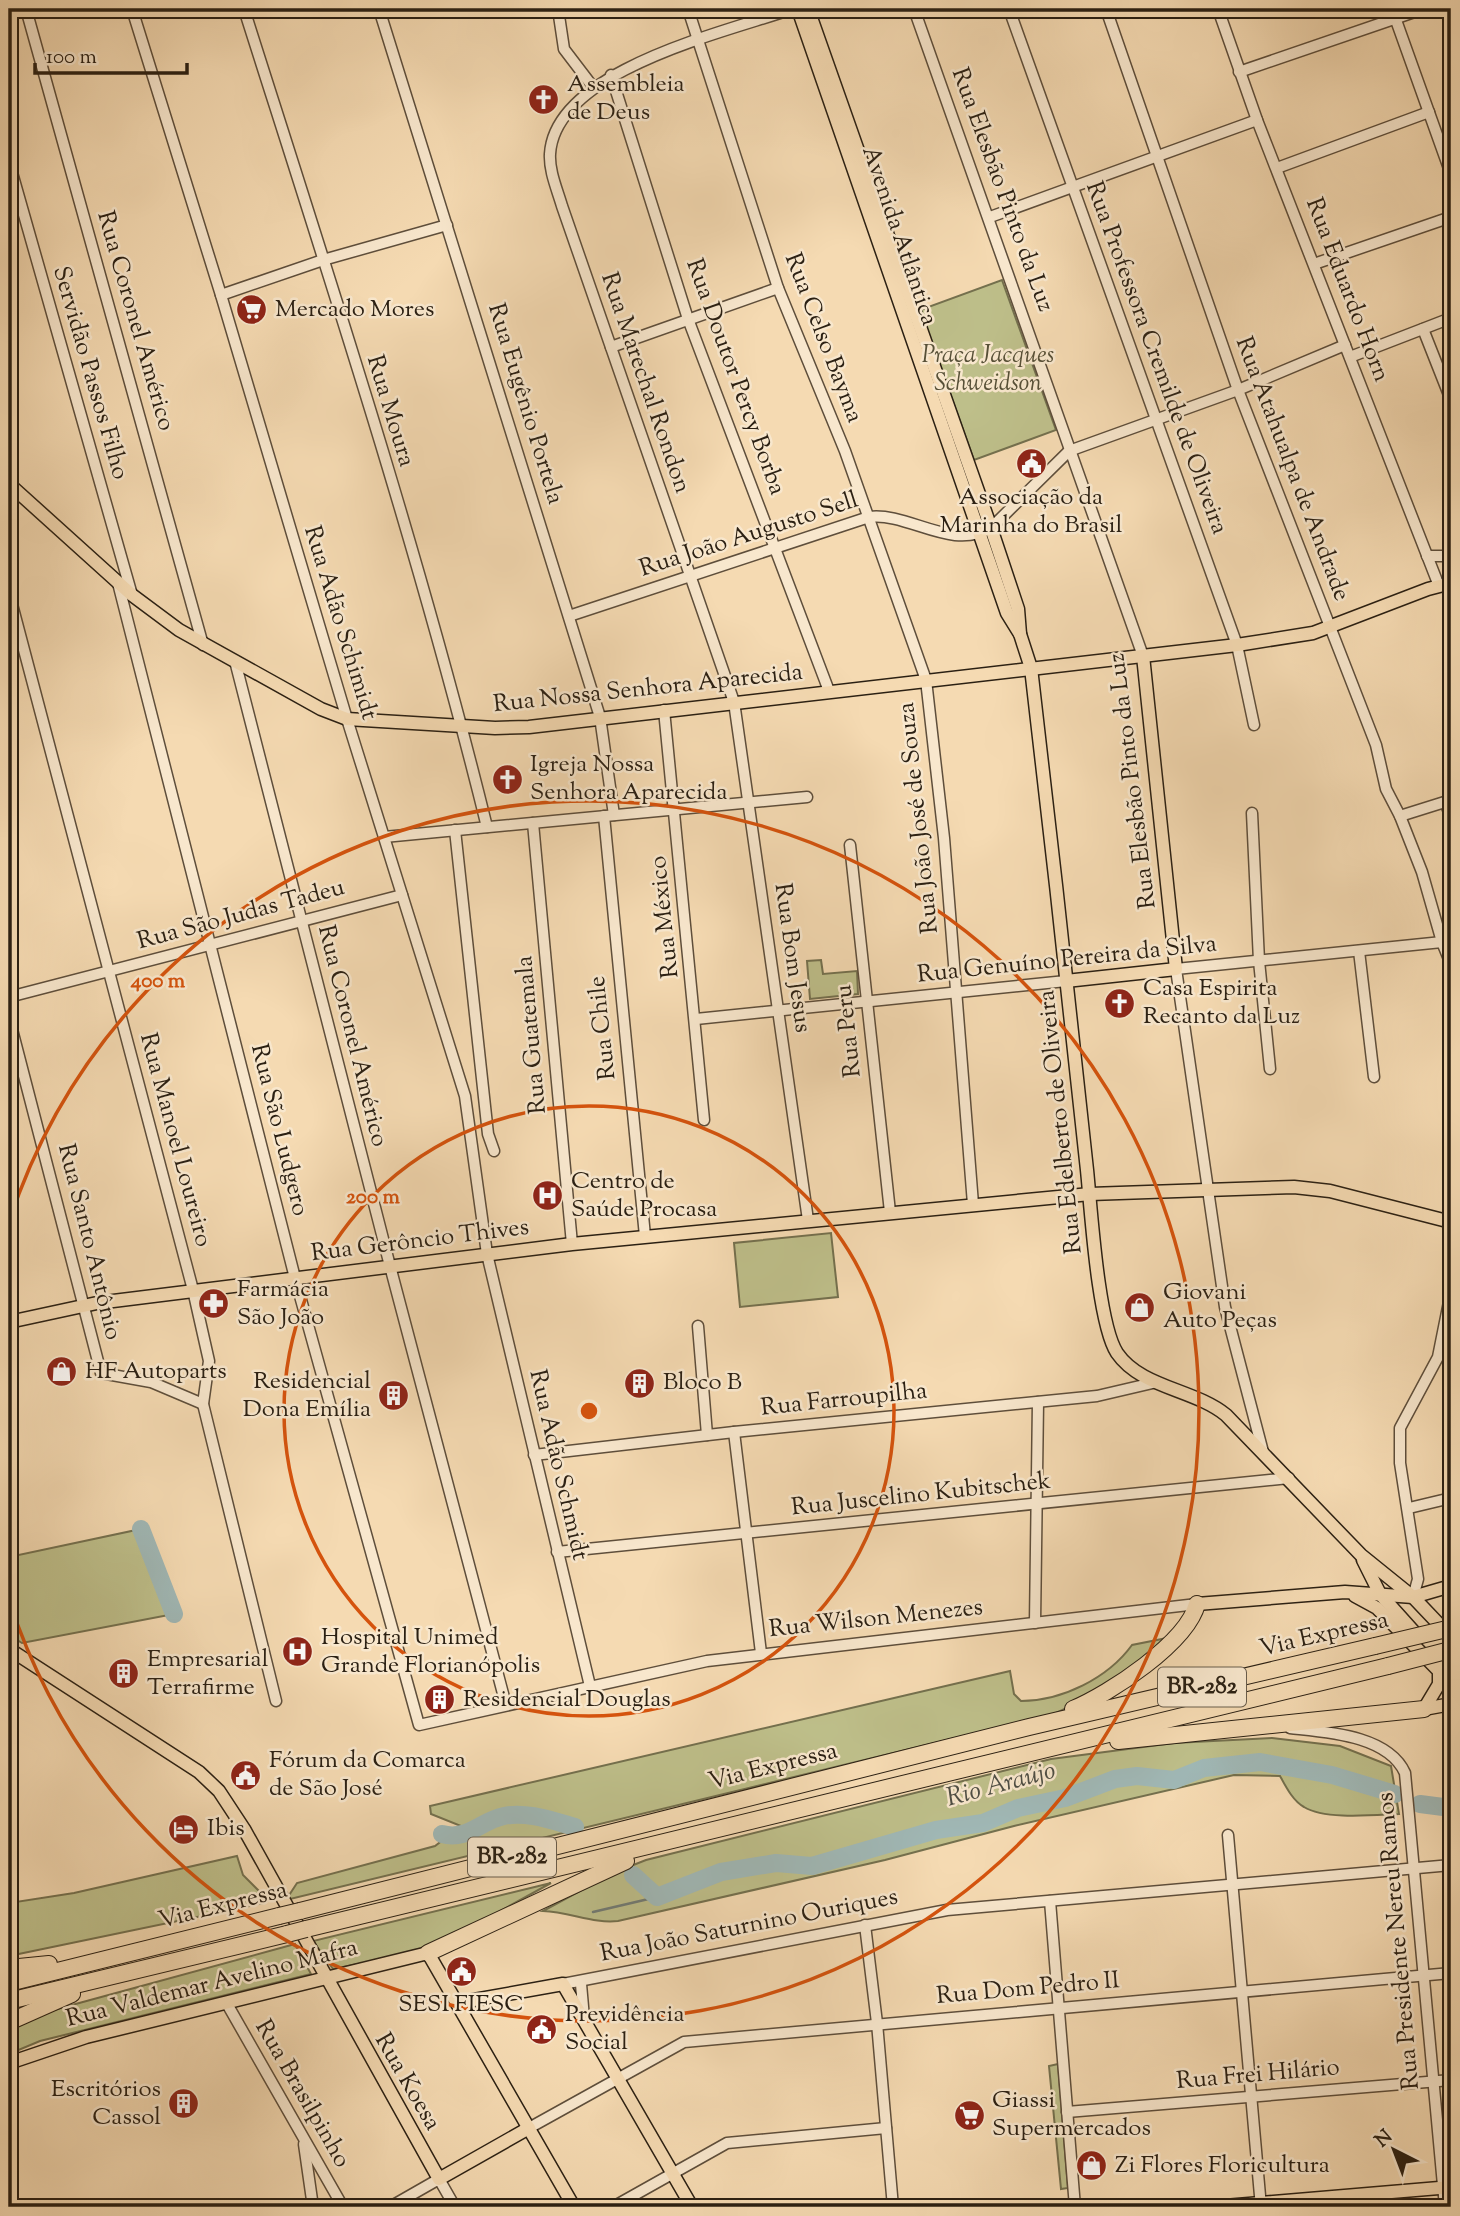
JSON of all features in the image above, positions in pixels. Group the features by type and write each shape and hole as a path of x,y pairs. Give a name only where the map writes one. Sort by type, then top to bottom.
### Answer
{"highway":[{"path":"1029,1727 1105,1695 1122,1684 1172,1638 1193,1615 1198,1604"},
{"name":"Via Expressa","path":"107,1958 1029,1727 1451,1628"},
{"name":"Via Expressa","path":"116,1975 666,1844 1451,1650"},
{"path":"1067,1745 1424,1709"},
{"path":"428,1953 666,1844"},
{"path":"9,1968 107,1958"},
{"path":"9,1983 107,1958"},
{"path":"9,2001 116,1975"},
{"path":"9,2022 116,1975"}],"main road":[{"name":"Avenida Atlântica","path":"798,9 832,90"},
{"name":"Avenida Atlântica","path":"808,9 832,90 1031,668"},
{"name":"Rua Nossa Senhora Aparecida","path":"9,484 132,595 203,645 310,703 347,719 529,727 1237,645 1330,628 1448,584"},
{"name":"Rua Elesbão Pinto da Luz","path":"1143,656 1176,969"},
{"name":"Rua Edelberto de Oliveira","path":"1031,668 1108,1334 1127,1364 1157,1382 1193,1394 1216,1408 1289,1478 1361,1555"},
{"name":"Rua Genuíno Pereira da Silva","path":"1066,981 1176,969"},
{"name":"Rua Gerôncio Thives","path":"9,1322 84,1305 487,1254 645,1236 1090,1194 1209,1188 1314,1188 1451,1222"},
{"path":"1361,1555 1380,1594 1451,1671"},
{"path":"1361,1555 1413,1597 1451,1637"},
{"name":"Rua Wilson Menezes","path":"1345,1592 1364,1586 1373,1579"},
{"path":"1401,1618 1413,1597 1451,1586"},
{"path":"1345,1592 1377,1608 1436,1666 1440,1677 1424,1709"},
{"name":"Rua Wilson Menezes","path":"1198,1604 1345,1592 1413,1597"},
{"name":"Rua Koesa","path":"9,1649 210,1781 239,1822 439,2179"},
{"path":"1424,1709 1451,1704"},
{"path":"428,1953 574,2207"},
{"name":"Rua Valdemar Avelino Mafra","path":"9,2063 58,2045 428,1953"},
{"path":"563,1983 692,2207"},
{"name":"Rua João Saturnino Ouriques","path":"457,2003 563,1983"},
{"path":"439,2179 529,2128"},
{"path":"1213,2207 1447,2187"}],"street":[{"name":"Rua Coronel Américo","path":"26,9 203,645"},
{"name":"Rua Adão Schimidt","path":"132,9 221,295 347,719 465,1096 487,1254"},
{"name":"Rua Moura","path":"244,9 323,260 462,726 487,827"},
{"name":"Rua Eugênio Portela","path":"379,9 600,717 609,816"},
{"path":"558,9 564,49 593,87"},
{"name":"Rua Celso Bayma","path":"688,9 778,288 845,451 926,680"},
{"name":"Rua Marechal Rondon","path":"734,702 562,206 551,162 558,127 593,87 611,75 792,9"},
{"name":"Rua Elesbão Pinto da Luz","path":"914,9 990,217 1143,656"},
{"name":"Rua Professora Cremilde de Oliveira","path":"1009,9 1237,645 1254,724"},
{"name":"Rua Eduardo Horn","path":"1218,9 1258,120 1427,556 1448,584"},
{"path":"1240,72 1394,14 1423,9"},
{"name":"Rua Atahualpa de Andrade","path":"1111,10 1238,390 1376,745 1385,789 1400,816 1422,872 1451,964"},
{"path":"1394,14 1451,174"},
{"name":"Rua Doutor Percy Borba","path":"611,75 688,319 829,691"},
{"path":"1277,169 1429,112"},
{"path":"990,217 1258,120"},
{"name":"Servidão Passos Filho","path":"9,162 132,595"},
{"path":"1314,264 1451,217"},
{"path":"221,295 323,260 447,225"},
{"path":"611,347 778,288"},
{"path":"1350,357 1451,318"},
{"path":"1423,329 1451,400"},
{"path":"986,531 1069,450 1238,390 1345,345"},
{"name":"Rua João Augusto Sell","path":"569,616 869,517 885,518 937,532 986,531"},
{"path":"1427,556 1451,556"},
{"name":"Rua São Ludgero","path":"118,583 295,1278 419,1726"},
{"name":"Rua Manoel Loureiro","path":"9,593 193,1290 209,1361 203,1404 275,1701"},
{"name":"Rua Coronel Américo","path":"235,661 506,1705"},
{"name":"Rua João José de Souza","path":"926,680 957,992 973,1204"},
{"name":"Rua Bom Jesus","path":"734,702 808,1220"},
{"name":"Rua México","path":"664,710 704,1120"},
{"path":"384,837 807,797"},
{"path":"1400,816 1448,801 1451,817"},
{"path":"1252,813 1259,961 1270,1069"},
{"name":"Rua Chile","path":"609,816 645,1236"},
{"name":"Rua Guatemala","path":"533,823 572,1244"},
{"path":"455,830 488,1134 494,1151"},
{"name":"Rua Peru","path":"850,845 890,1212"},
{"name":"Rua São Judas Tadeu","path":"9,997 402,895"},
{"name":"Rua Genuíno Pereira da Silva","path":"1176,969 1442,942"},
{"path":"1359,951 1374,1077"},
{"name":"Rua Elesbão Pinto da Luz","path":"1176,969 1225,1307 1263,1452"},
{"name":"Rua Genuíno Pereira da Silva","path":"696,1018 1066,981"},
{"name":"Rua Santo Antônio","path":"9,1018 101,1373 151,1382 203,1404"},
{"path":"465,1096 484,1092"},
{"name":"Rua Adão Schmidt","path":"487,1254 590,1686"},
{"path":"1413,1597 1418,1579 1400,1463 1400,1428 1438,1357 1451,1292"},
{"path":"698,1326 707,1435"},
{"name":"Rua Farroupilha","path":"534,1455 1097,1396 1157,1382"},
{"path":"1035,1623 1038,1402"},
{"path":"734,1432 761,1653"},
{"name":"Rua Juscelino Kubitschek","path":"557,1552 1289,1478"},
{"path":"1409,1508 1451,1498"},
{"name":"Rua Wilson Menezes","path":"419,1726 673,1667 761,1653 1198,1604"},
{"name":"Rua Presidente Nereu Ramos","path":"1275,1726 1351,1738 1390,1755 1405,1773 1434,2081 1447,2187 1445,2207"},
{"path":"1228,1835 1261,2205"},
{"name":"Rua João Saturnino Ouriques","path":"563,1983 947,1910 1451,1865"},
{"path":"1050,1901 1075,2207"},
{"path":"865,1925 877,2023 892,2207"},
{"name":"Rua Dom Pedro II","path":"529,2128 684,2042 1451,1973"},
{"path":"581,1984 584,2018"},
{"name":"Rua Brasilpinho","path":"226,2002 343,2207"},
{"name":"Rua Frei Hilário","path":"1067,2112 1451,2080"},
{"path":"613,2207 718,2147 738,2141 886,2128"},
{"path":"303,2138 313,2207"},
{"path":"390,2207 439,2179"},
{"name":"Rua Koesa","path":"439,2179 455,2207"}],"green space":[{"name":"Praça Jacques Schweidson","path":"1002,280 1056,430 974,460 920,310"},
{"path":"821,960 823,974 857,971 858,994 810,999 807,961"},
{"path":"831,1233 838,1297 740,1307 734,1243"},
{"path":"141,1529 174,1614 22,1643 9,1635 9,1557"},
{"path":"1167,1638 1114,1680 1054,1714 286,1900 297,1883 435,1846 461,1826 431,1814 430,1806 1010,1671 1014,1694 1021,1701 1052,1697 1097,1677 1110,1668 1132,1645"},
{"path":"1272,1738 1340,1746 1391,1766 1399,1814 1324,1814 1300,1804 1280,1776 1234,1775 1014,1826 885,1860 618,1921 600,1921 543,1911 613,1873 646,1860 1051,1759 1174,1743"},
{"path":"237,1856 243,1875 266,1898 264,1903 9,1956 9,1903 74,1893"},
{"path":"551,1883 446,1941 403,1955 333,1969 313,1941"},
{"path":"295,1944 311,1974 40,2041 9,2054 9,2030 39,2014"},
{"path":"1058,2064 1068,2188 1061,2189 1049,2066"}],"waterway":[{"name":"Rio Araújo","path":"141,1529 174,1614"},
{"name":"Rio Araújo","path":"633,1875 657,1897 721,1872 776,1863 812,1866 936,1830 983,1823 1018,1808 1065,1798 1115,1779 1137,1776 1174,1780 1204,1768 1260,1762 1332,1775 1395,1794"},
{"name":"Rio Araújo","path":"1420,1804 1451,1808"},
{"name":"Rio Araújo","path":"442,1834 459,1835 495,1818 513,1815 540,1817 575,1827"},
{"path":"593,1912 657,1897"}],"place":[{"name":"Assembleia de Deus","path":"544,99"},
{"name":"Mercado Mores","path":"252,310"},
{"name":"Associação da Marinha do Brasil","path":"1031,464"},
{"name":"Igreja Nossa Senhora Aparecida","path":"507,779"},
{"name":"Casa Espirita Recanto da Luz","path":"1120,1003"},
{"name":"Centro de Saúde Procasa","path":"548,1196"},
{"name":"Farmácia São João","path":"214,1304"},
{"name":"Giovani Auto Peças","path":"1140,1307"},
{"name":"HF Autoparts","path":"62,1372"},
{"name":"Bloco B","path":"640,1383"},
{"name":"Residencial Dona Emília","path":"394,1396"},
{"name":"Hospital Unimed Grande Florianópolis","path":"298,1652"},
{"name":"Empresarial Terrafirme","path":"124,1674"},
{"name":"Residencial Douglas","path":"440,1700"},
{"name":"Fórum da Comarca de São José","path":"246,1775"},
{"name":"Ibis","path":"184,1829"},
{"name":"SESI FIESC","path":"461,1971"},
{"name":"Previdência Social","path":"542,2029"},
{"name":"Escritórios Cassol","path":"184,2104"},
{"name":"Giassi Supermercados","path":"969,2115"},
{"name":"Zi Flores Floricultura","path":"1092,2166"}]}
